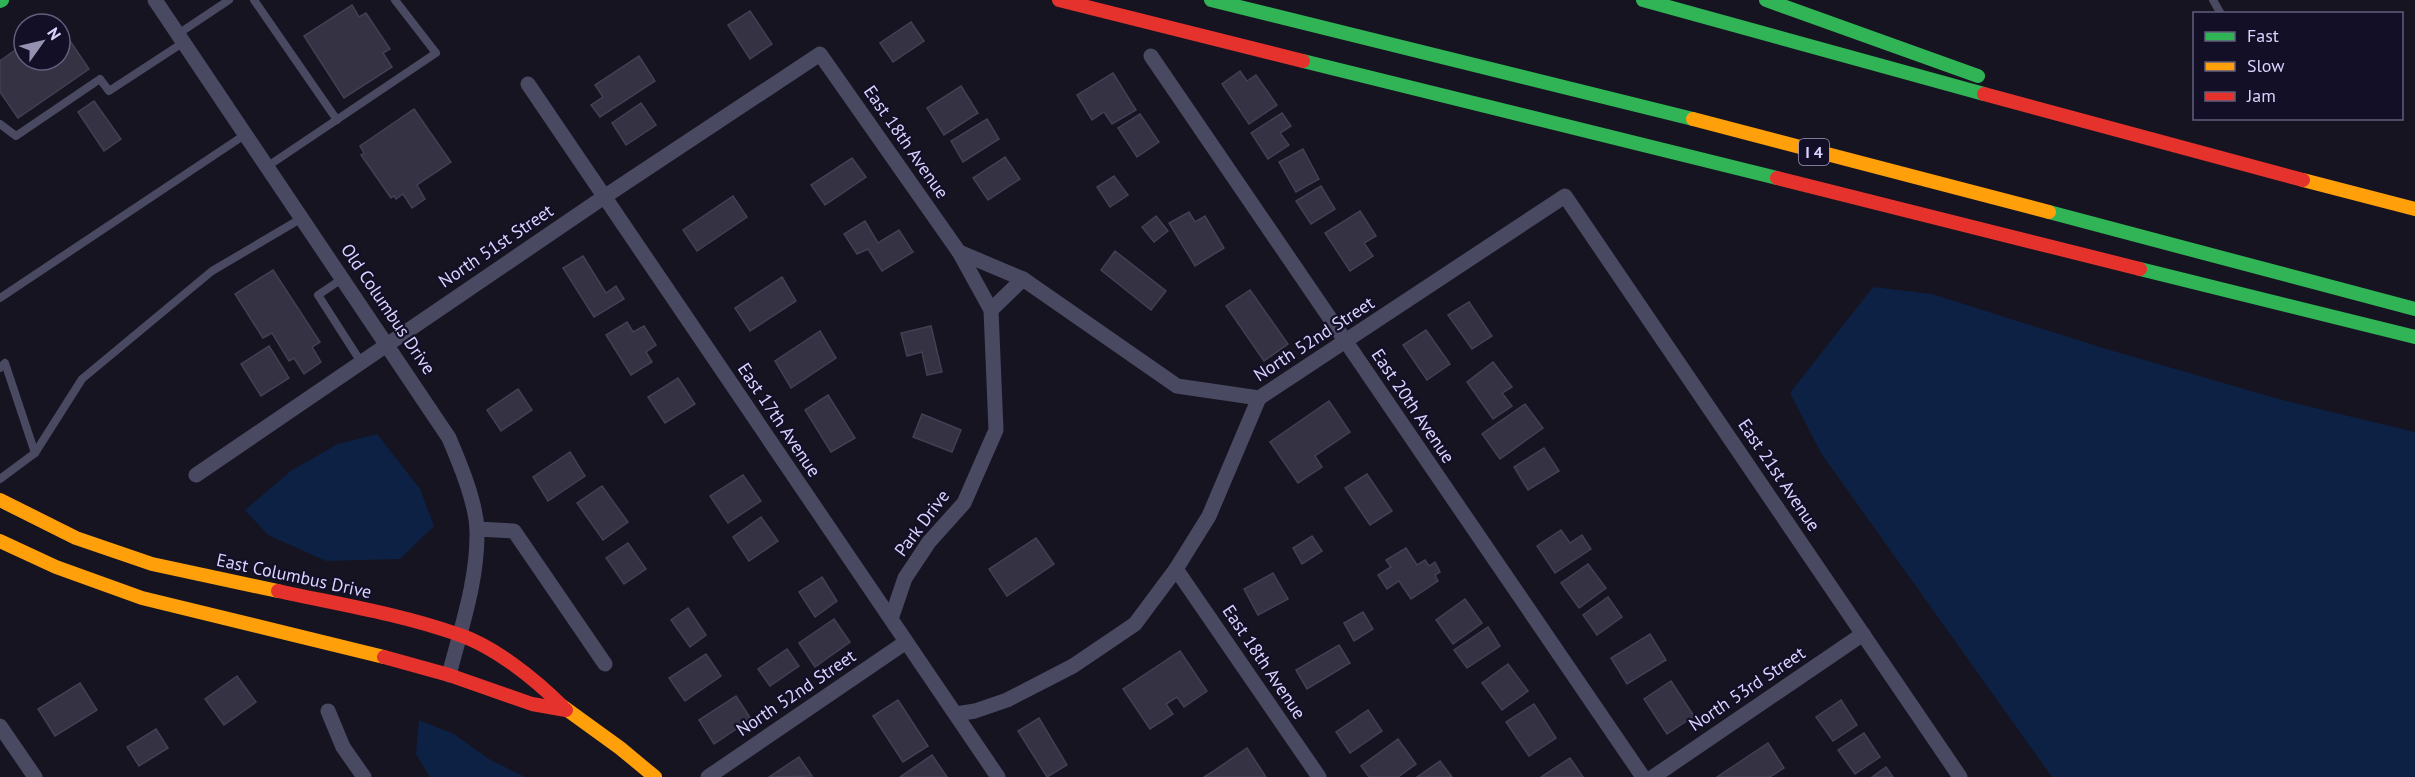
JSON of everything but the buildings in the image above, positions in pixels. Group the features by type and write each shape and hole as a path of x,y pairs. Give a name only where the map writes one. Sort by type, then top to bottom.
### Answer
{"main road":[{"path":"1059,0 1590,130 2415,337"},
{"name":"I 4","path":"1211,0 2139,235 2415,309"},
{"path":"1643,0 2171,146 2415,209"},
{"path":"1766,0 2171,146"},
{"name":"East Columbus Drive","path":"0,500 76,538 152,564 367,610 459,633 502,657 537,681 566,710 620,748 655,777"},
{"name":"East Columbus Drive","path":"0,541 56,567 142,598 323,641 449,675 532,704 566,710"}],"street":[{"name":"Old Columbus Drive","path":"155,0 344,278 449,438 464,473 477,529 474,576 449,675"},
{"name":"North 51st Street","path":"196,475 604,197 820,54"},
{"name":"East 18th Avenue","path":"820,54 958,252"},
{"name":"East 20th Avenue","path":"1151,56 1643,777"},
{"name":"East 17th Avenue","path":"528,84 998,777"},
{"name":"North 52nd Street","path":"956,714 975,711 1007,700 1073,666 1135,624 1176,569 1209,516 1259,398 1565,196"},
{"name":"East 21st Avenue","path":"1565,196 1960,777"},
{"path":"958,252 1023,279 1177,386 1259,398"},
{"name":"Park Drive","path":"891,619 905,578 929,542 964,503 996,430 991,310 958,252"},
{"path":"991,310 1023,279"},
{"path":"477,529 514,531 605,664"},
{"name":"East 18th Avenue","path":"1176,569 1319,777"},
{"name":"North 53rd Street","path":"1653,777 1863,634"},
{"name":"North 52nd Street","path":"708,777 906,642"},
{"path":"328,711 343,747 363,777"},
{"path":"0,726 34,777"}],"lane":[{"path":"0,124 16,136 100,79 109,91 229,0"},
{"path":"254,0 337,120"},
{"path":"268,166 436,53 395,0"},
{"path":"0,298 246,134"},
{"path":"0,479 35,453 82,379 212,271 302,218"},
{"path":"344,278 318,295 361,362"},
{"path":"0,369 5,363 35,453"}],"water":[{"path":"1873,287 1932,294 2103,348 2282,400 2415,432 2415,777 2052,777 1821,453 1790,393"},
{"path":"377,434 420,489 434,526 400,559 326,561 268,535 245,510 292,470 338,444"},
{"path":"419,720 454,734 489,759 525,777 430,777 416,754"}],"traffic: fast":[{"path":"1211,0 1693,119"},
{"path":"1643,0 1984,94"},
{"path":"1766,0 1978,76"},
{"path":"1303,61 1777,178"},
{"path":"2049,212 2415,309"},
{"path":"2140,269 2415,337"}],"traffic: slow":[{"path":"1693,119 2049,212"},
{"path":"2303,180 2415,209"},
{"path":"0,500 76,538 152,564 278,591"},
{"path":"0,541 56,567 142,598 384,657"},
{"path":"562,706 620,748 655,777"}],"traffic: jam":[{"path":"1059,0 1303,61"},
{"path":"1984,94 2303,180"},
{"path":"1777,178 2140,269"},
{"path":"278,591 391,615 471,639 513,664 562,706"},
{"path":"384,657 449,675 532,704 566,710"}]}
